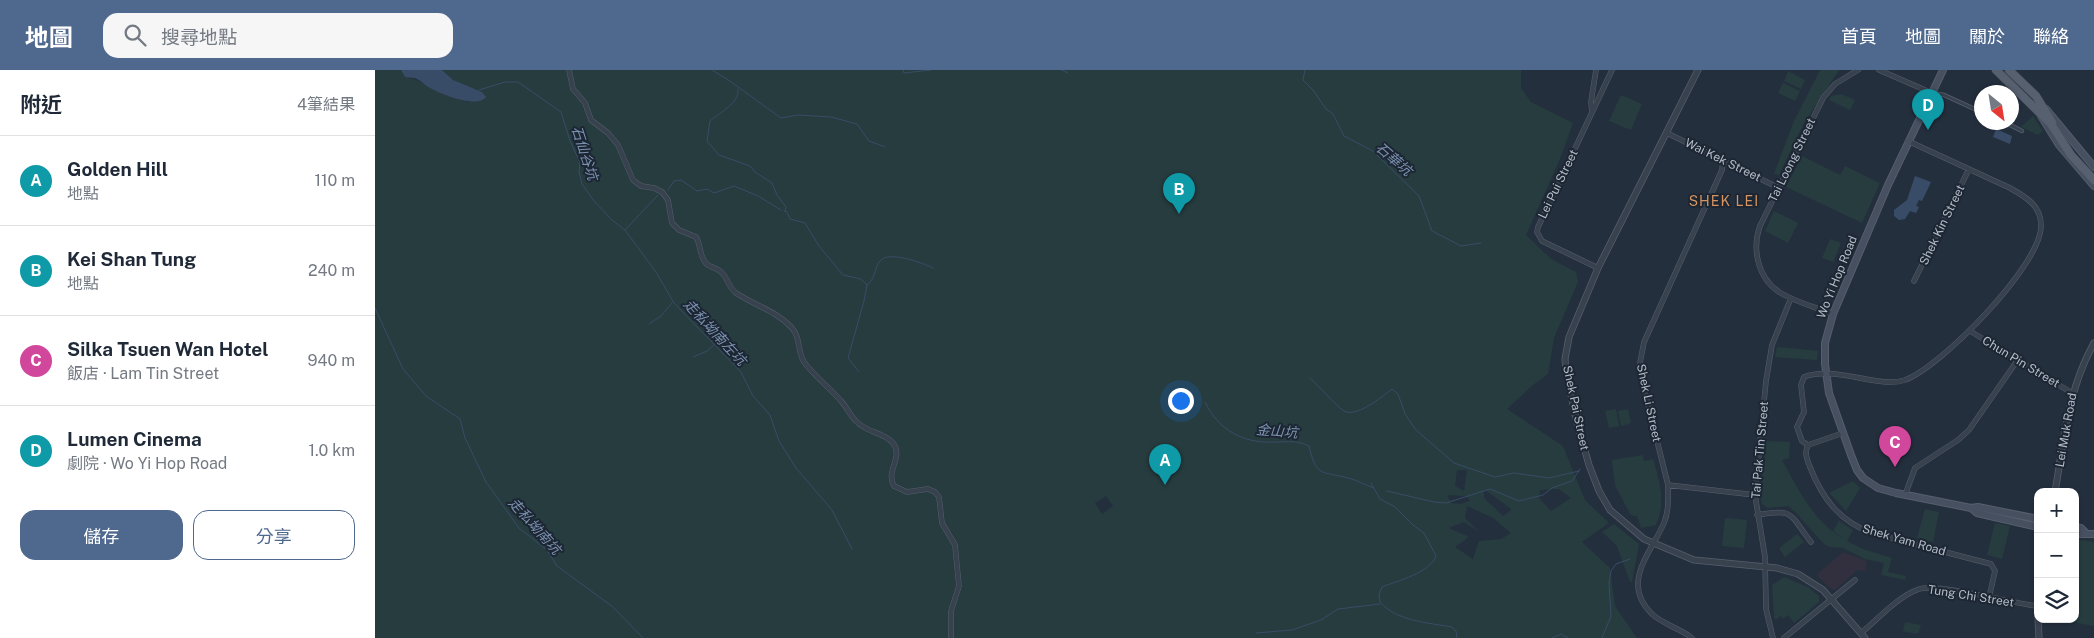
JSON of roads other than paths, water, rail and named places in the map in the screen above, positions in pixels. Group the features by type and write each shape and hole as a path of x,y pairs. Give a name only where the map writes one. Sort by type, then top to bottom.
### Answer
{"main road":[{"name":"Wo Yi Hop Road","path":"1943,70 1908,141 1833,314 1825,343 1829,392 1860,475 1878,488 1971,508 1978,507 2034,518"},
{"path":"1996,70 2042,111 2094,167"},
{"path":"2009,70 2033,92 2049,130 2073,163 2094,186"},
{"path":"2042,111 2077,162 2094,180"},
{"path":"2059,135 2094,175"},
{"name":"Wo Yi Hop Road","path":"1971,508 1977,513 2034,526"},
{"path":"2079,528 2085,532"},
{"path":"2079,533 2085,532 2094,534"}],"street":[{"path":"569,70 573,89 585,103 593,122 608,133 618,145 633,180 638,185 656,188 664,194 668,202 671,222 679,230 696,237 706,264 721,272 730,287 737,293 775,314 791,327 797,336 804,362 843,402 855,421 866,430 887,437 893,444 896,457 891,477 894,486 907,492 928,488 938,496 941,503 942,523 955,545 959,586 951,611 951,638"},
{"path":"1592,114 1596,70"},
{"name":"Lei Pui Street","path":"1598,268 1542,241 1537,232 1612,70"},
{"name":"Shek Pai Street","path":"1698,70 1598,268 1575,320 1567,350 1567,370 1576,419 1589,465 1610,510 1644,539 1694,560 1765,567"},
{"name":"Tai Loong Street","path":"1833,314 1777,291 1763,274 1755,246 1760,226 1823,98 1835,84 1858,70"},
{"path":"1879,70 1974,109"},
{"path":"1594,86 1602,90"},
{"name":"Wai Kek Street","path":"1667,133 1779,188"},
{"path":"1826,373 1883,380 1904,380 1924,370 1970,331 2013,284 2027,262 2039,236 2041,226 2038,213 2031,200 2010,188 1908,141"},
{"name":"Shek Li Street","path":"1692,638 1655,616 1643,599 1638,583 1639,572 1668,511 1668,485 1639,368 1639,357 1644,342 1722,170 1723,160"},
{"name":"Shek Kin Street","path":"1915,281 1969,169"},
{"name":"Tai Pak Tin Street","path":"1773,638 1766,609 1765,556 1755,494 1766,381 1772,344 1791,298"},
{"name":"Chun Pin Street","path":"1970,331 2072,393"},
{"name":"Lei Muk Road","path":"2056,488 2072,393 2092,352 2094,343"},
{"path":"1905,495 1915,468 1958,440 1969,430 2017,361"},
{"name":"Shek Yam Road","path":"1826,373 1807,376 1801,382 1804,412 1797,427 1803,441 1809,445 1806,455 1818,488 1831,506 1853,525 1872,533 1993,565 1995,571 1989,598"},
{"path":"1809,445 1843,433"},
{"path":"1668,485 1755,494"},
{"path":"1757,515 1779,511 1785,512 1795,520 1811,542"},
{"path":"1765,567 1799,574 1816,584 1832,599 1863,636"},
{"path":"1784,638 1855,580"},
{"name":"Tung Chi Street","path":"1863,636 1905,596 1919,589 1932,588 2034,606"},
{"path":"2038,623 2039,638"}],"water":[{"path":"401,70 442,70 453,80 482,92 486,97 475,102 450,97 428,87 417,79 405,77"},
{"path":"1996,130 2012,136 2010,144 1993,137"},
{"path":"1915,176 1931,182 1922,201 1919,200 1916,206 1919,207 1916,213 1910,211 1905,219 1899,220 1894,216 1894,210 1907,200"}],"waterway":[{"path":"712,70 781,118 798,115 831,117 857,124 869,141 885,147"},
{"path":"903,70 904,73 931,70"},
{"path":"1062,70 1068,73"},
{"name":"石華坑","path":"1305,70 1303,80 1313,90 1326,109 1333,114 1344,136 1373,151 1419,196 1432,231 1461,246 1481,243"},
{"name":"石仙谷坑","path":"479,90 505,82 518,82 561,112 570,141 580,162 579,172 582,184 594,201 612,220 625,230 658,195"},
{"path":"738,89 736,99 710,121 707,141 719,155 750,166 755,172 772,183 777,195 786,207 785,211"},
{"name":"石仙谷坑","path":"668,190 674,181 681,180 697,191 707,189 714,193 734,186 758,196 781,210"},
{"name":"石仙谷坑","path":"784,211 787,212 790,219 805,223 819,246 843,275 861,279 867,285 872,279 878,264 884,258 906,258 933,268"},
{"name":"走私坳南左坑","path":"625,230 656,272 674,303 741,372 753,396 770,415 779,441 796,468 832,510 852,549"},
{"path":"859,372 848,358 867,285"},
{"path":"649,324 661,316 672,303"},
{"name":"走私坳南坑","path":"375,308 403,369 426,396 460,419 465,438 486,482 519,528 547,550 557,566 613,607 643,638"},
{"path":"693,357 707,351 714,345"},
{"path":"1310,378 1341,409 1349,412 1355,412 1369,406 1392,389 1398,394 1405,414 1416,430 1454,463 1495,477 1514,473 1549,478 1579,471"},
{"name":"金山坑","path":"1205,402 1217,420 1233,433 1253,441 1305,444 1309,446 1314,463 1321,471 1351,479 1374,488"},
{"path":"1387,491 1446,503 1490,489 1519,501 1543,495 1552,488 1572,481 1580,469"},
{"path":"1371,483 1380,499 1395,507 1424,533 1436,556 1433,562 1420,572 1382,587 1379,595 1380,602 1404,617 1452,627 1456,631 1457,638"},
{"path":"1602,638 1611,616 1609,583 1611,571 1616,564 1630,559"},
{"path":"1256,633 1292,630 1321,620 1338,609 1380,604"},
{"path":"1552,638 1561,634 1568,638"}],"place":[{"name":"Lumen Cinema","path":"1928,130"},
{"name":"Kei Shan Tung","path":"1179,214"},
{"name":"Silka Tsuen Wan Hotel","path":"1895,467"},
{"name":"Golden Hill","path":"1165,485"}],"district":[{"name":"SHEK LEI","path":"1724,201"}]}
